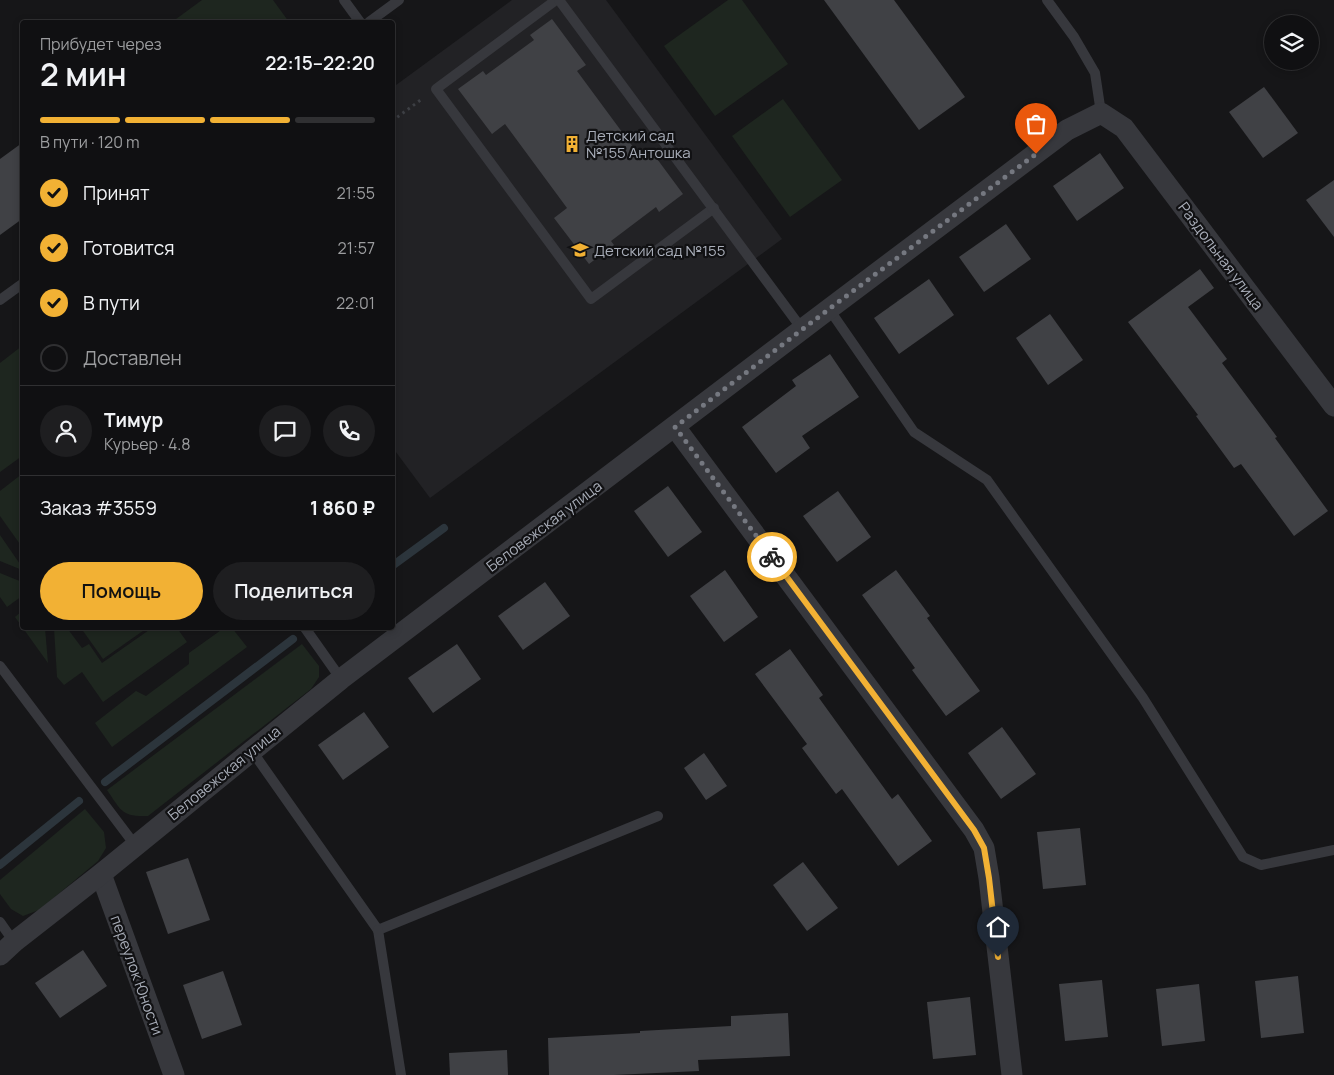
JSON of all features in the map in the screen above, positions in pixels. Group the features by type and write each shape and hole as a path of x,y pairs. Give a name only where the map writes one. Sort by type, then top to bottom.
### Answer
{"street":[{"name":"Беловежская улица","path":"7,948 341,679 1067,130 1101,113"},
{"name":"Раздольная улица","path":"1101,113 1124,128 1334,406"},
{"path":"675,427 974,830 984,848 1012,1075"},
{"name":"переулок Юности","path":"101,874 174,1075"}],"lane":[{"path":"344,0 359,20"},
{"path":"372,20 399,0"},
{"path":"714,208 591,299 436,89 558,0 714,208 802,329"},
{"path":"1047,0 1074,37 1095,73 1101,113"},
{"path":"0,300 20,285"},
{"path":"829,309 914,432 987,480 1144,698 1244,857 1261,865 1334,850"},
{"path":"306,630 341,679"},
{"path":"0,666 135,845"},
{"path":"252,750 378,930 401,1075"},
{"path":"378,930 658,816"},
{"path":"0,922 7,948"}],"path":[{"path":"395,119 436,89"}],"shaded area":[{"path":"202,0 273,0 288,20 175,20"},
{"name":"Детский сад №155","path":"512,0 606,0 782,239 430,498 395,451 395,86"},
{"path":"728,0 742,0 788,64 715,116 664,46"},
{"path":"783,99 842,180 790,217 732,136"},
{"path":"20,348 20,457 0,472 0,363"},
{"path":"20,476 20,544 0,516 0,491"},
{"path":"0,535 20,564 20,569 0,561"},
{"path":"0,573 20,581 20,597 7,607 0,597"},
{"path":"20,613 20,624 15,617"},
{"path":"24,630 45,630 48,663"},
{"path":"54,630 68,630 82,648 89,644 102,663 149,630 178,630 187,642 103,702 82,672 64,685 57,677"},
{"path":"82,630 144,630 103,659"},
{"path":"221,630 234,630 247,647 112,747 95,723 136,691 146,696 189,664 189,653"},
{"path":"302,644 319,666 319,677 311,689 148,816 132,815 119,807 107,790"},
{"path":"85,809 104,832 106,848 98,861 39,910 23,916 11,909 0,894 0,880"}],"building":[{"path":"824,0 894,0 965,97 919,130"},
{"name":"Детский сад №155 Антошка","path":"552,19 586,65 577,71 639,155 649,148 683,194 659,212 656,207 611,241 614,245 589,264 554,218 567,208 505,124 492,134 458,89 483,71 486,75 534,40 530,35"},
{"path":"1264,87 1298,133 1263,158 1229,112"},
{"path":"20,144 20,220 0,235 0,159"},
{"path":"1100,153 1124,188 1077,221 1053,186"},
{"path":"1334,180 1334,237 1306,200"},
{"path":"1006,224 1031,259 984,292 959,257"},
{"path":"1200,269 1214,288 1188,307 1227,359 1222,363 1277,437 1275,438 1328,511 1294,536 1241,464 1234,468 1196,416 1198,415 1128,322"},
{"path":"929,279 954,315 899,354 874,318"},
{"path":"1050,314 1083,360 1048,385 1016,338"},
{"path":"830,354 859,397 802,436 810,448 776,473 742,427 796,386 792,380"},
{"path":"668,486 702,532 668,557 634,511"},
{"path":"838,491 871,537 837,562 803,516"},
{"path":"725,570 758,617 724,642 690,596"},
{"path":"896,570 930,616 927,618 980,691 946,716 912,670 915,668 862,595"},
{"path":"545,582 570,616 523,650 498,616"},
{"path":"457,644 481,679 433,713 408,678"},
{"path":"790,649 823,695 819,698 892,799 898,794 932,841 898,866 842,789 836,794 802,748 807,744 755,674"},
{"path":"364,712 389,747 343,780 318,745"},
{"path":"1002,727 1036,774 1001,799 968,753"},
{"path":"704,753 727,786 706,800 684,768"},
{"path":"1080,828 1086,885 1043,889 1037,832"},
{"path":"188,858 210,920 168,934 146,872"},
{"path":"803,862 838,908 807,931 773,885"},
{"path":"83,950 107,986 60,1018 35,983"},
{"path":"223,971 242,1025 202,1039 183,985"},
{"path":"1298,976 1304,1033 1261,1038 1255,981"},
{"path":"1102,980 1108,1037 1065,1041 1059,984"},
{"path":"1199,984 1205,1041 1162,1046 1156,989"},
{"path":"970,997 976,1055 933,1059 927,1002"},
{"path":"788,1013 790,1056 698,1060 699,1071 614,1075 549,1075 548,1038 731,1026 731,1016"},
{"path":"507,1050 508,1075 450,1075 449,1053"}],"waterway":[{"path":"395,564 444,528"},
{"path":"105,782 293,639"},
{"path":"0,865 79,801"}],"way so far":[{"path":"772,557 675,427 1036,154"}],"place":[{"name":"Детский сад №155 Антошка","path":"572,144"},
{"name":"Детский сад №155","path":"580,250"}],"route":[{"path":"772,557 974,830 984,848 998,957"}]}
